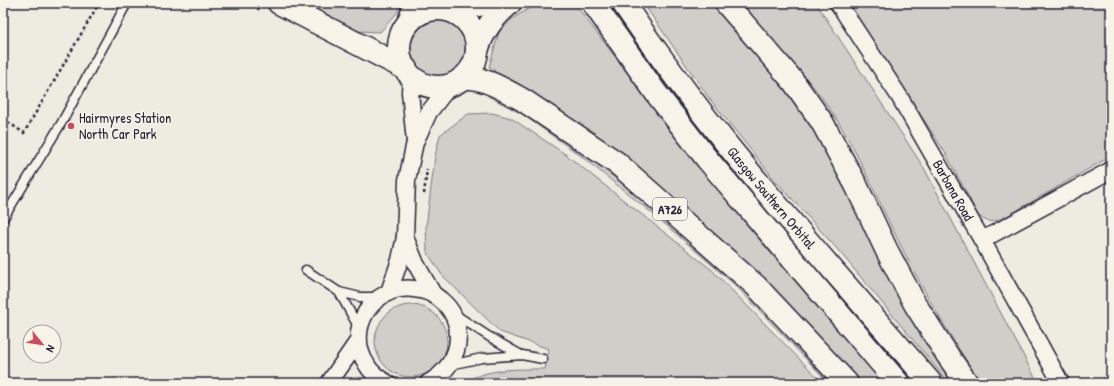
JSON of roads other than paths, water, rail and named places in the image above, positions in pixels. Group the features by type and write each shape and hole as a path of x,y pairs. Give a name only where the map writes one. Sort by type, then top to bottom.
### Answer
{"main road":[{"path":"354,41 373,42 384,40 409,19 429,10 448,10 492,3"},
{"path":"272,8 354,41 408,72 420,82 430,86 442,86 457,81 468,73 474,63 480,38 497,15 510,3"},
{"name":"Glasgow Southern Orbital","path":"593,3 656,93 706,159 898,383"},
{"name":"Glasgow Southern Orbital","path":"623,3 724,141 931,383"},
{"path":"726,3 793,81 822,122 856,185 886,249 915,304 967,383"},
{"path":"448,10 464,18 472,27 476,38 477,51"},
{"path":"408,72 400,56 400,43 409,19"},
{"name":"A726","path":"457,81 469,77 494,85 517,97 617,163 756,286 847,383"}],"street":[{"name":"Barbana Road","path":"838,3 900,96 1061,383"},
{"path":"408,72 415,142"},
{"path":"384,294 400,260 405,238 407,180 415,142 429,112 457,81"},
{"path":"982,240 1111,170"},
{"path":"405,238 416,264 433,294"},
{"path":"329,383 359,335 364,316 373,302 384,294 399,289 408,288 433,294 448,306 457,325 458,343 449,365 434,381"},
{"path":"359,335 367,366 383,382"}],"lane":[{"path":"3,219 62,122 127,3"},
{"path":"306,270 339,292 360,297 384,294"},
{"path":"339,292 359,335"},
{"path":"453,314 522,355"},
{"path":"449,365 482,358 522,355 543,359"}],"place":[{"name":"Hairmyres Station North Car Park","path":"71,126"}]}
